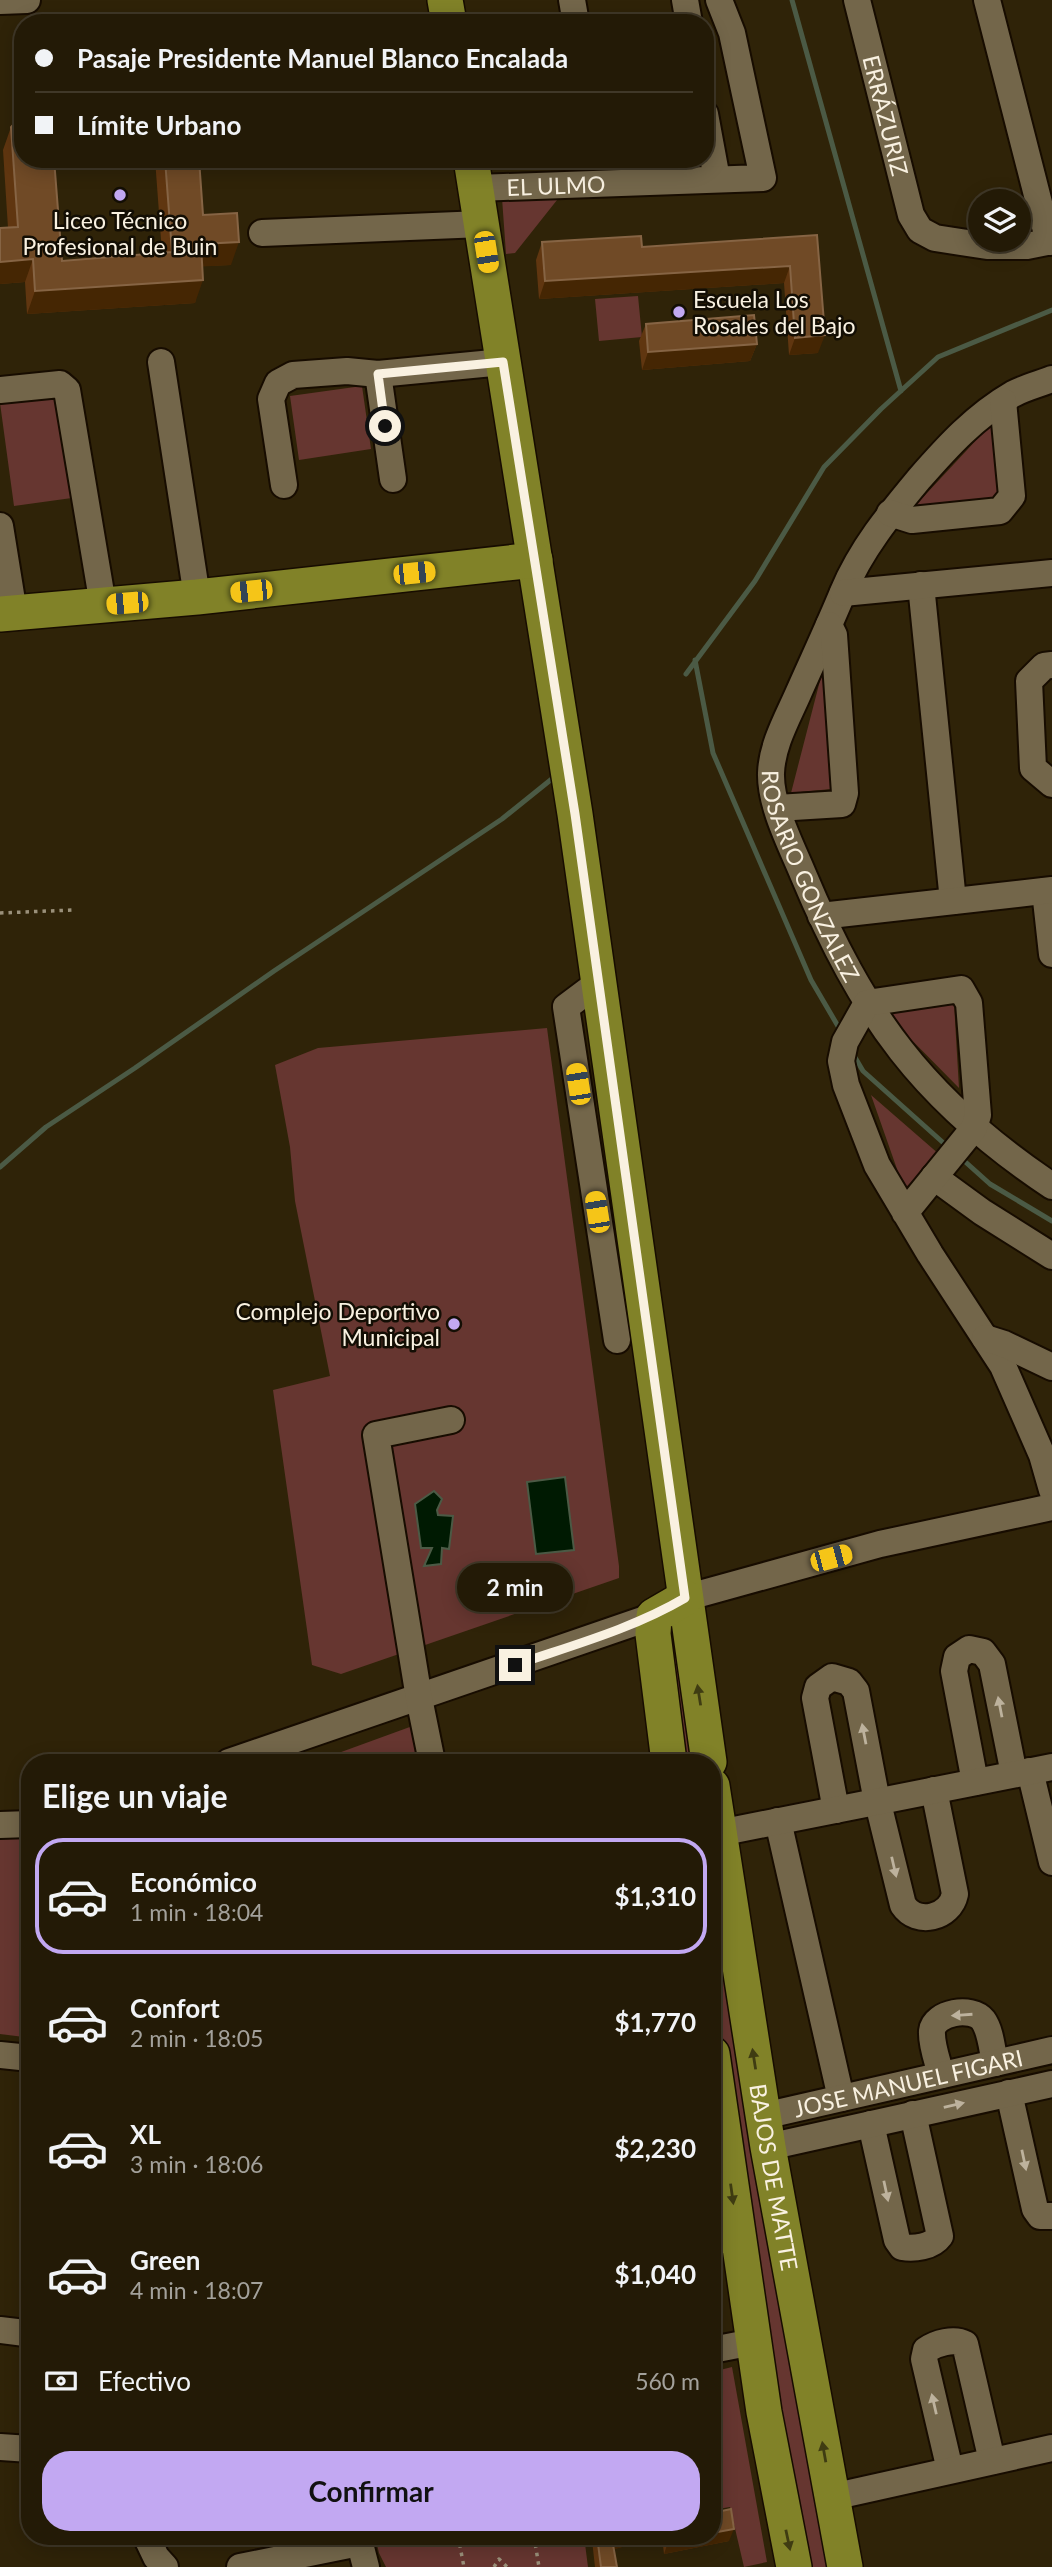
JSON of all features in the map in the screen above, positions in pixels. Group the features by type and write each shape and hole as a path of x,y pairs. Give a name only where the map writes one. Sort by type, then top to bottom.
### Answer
{"main road":[{"path":"474,174 575,814 708,1754"},
{"path":"7,614 197,597 535,560"},
{"path":"668,1754 653,1634 654,1616 685,1598"},
{"name":"BAJOS DE MATTE","path":"721,1846 765,2131 845,2567"},
{"path":"721,2180 725,2239 753,2342 794,2567"}],"street":[{"path":"0,1 27,0"},
{"name":"EL ULMO","path":"474,174 601,171 717,179 763,177 732,33 719,0"},
{"name":"ERRÁZURIZ","path":"857,0 911,215 920,230 935,238 988,246 1027,246 1051,241"},
{"path":"987,0 1051,241"},
{"path":"714,163 717,179"},
{"path":"262,233 482,224"},
{"path":"161,362 197,597"},
{"path":"284,485 271,405 272,393 278,383 288,376 346,371 378,374 503,362"},
{"path":"378,374 393,479"},
{"name":"ROSARIO GONZALEZ","path":"1052,379 1014,393 974,421 943,451 890,513 854,566 777,741 771,775 778,808 821,916 867,1003 908,1061 954,1152 1014,1161 1052,1186"},
{"path":"0,390 55,384 64,386 67,390 103,605"},
{"path":"890,513 912,520 1000,511 1012,496 1003,401"},
{"path":"0,526 7,614"},
{"path":"843,593 1052,573"},
{"path":"921,585 953,901"},
{"path":"778,808 842,804 845,793 834,635 829,625"},
{"path":"1052,665 1044,666 1029,681 1033,768 1052,784"},
{"path":"821,916 1048,891 1052,954"},
{"path":"598,983 566,1007 617,1340"},
{"path":"905,1213 954,1152 978,1115 969,1003 961,989 867,1003 847,1037 841,1061 846,1085 877,1165 905,1213 1003,1366 1042,1455 1052,1490"},
{"path":"954,1152 982,1212 1052,1256"},
{"path":"985,1338 1052,1367"},
{"path":"430,1754 376,1434 451,1420"},
{"path":"685,1598 880,1544 1052,1507"},
{"path":"281,1754 300,1751 419,1698 654,1616"},
{"path":"975,1782 954,1671 957,1657 969,1650 983,1652 992,1664 1032,1771 1052,1862"},
{"path":"836,1810 815,1698 818,1687 832,1677 849,1682 856,1691 878,1801 903,1905 915,1916 926,1917 947,1910 952,1905 955,1894 934,1790"},
{"path":"721,1833 1032,1771"},
{"path":"778,1821 841,2098"},
{"path":"0,1825 21,1824"},
{"path":"942,2075 932,2032 934,2024 945,2017 964,2012 981,2018 995,2063"},
{"name":"JOSE MANUEL FIGARI","path":"765,2131 841,2098 1052,2050"},
{"path":"0,2055 21,2058"},
{"name":"JOSE MANUEL FIGARI","path":"765,2131 871,2124 1052,2084"},
{"path":"1009,2093 1035,2209 1040,2216 1052,2216"},
{"path":"871,2124 897,2240 902,2247 909,2248 931,2244 940,2236 913,2114"},
{"path":"950,2470 924,2359 926,2350 932,2346 953,2341 965,2344 992,2461"},
{"path":"721,2348 753,2342"},
{"path":"0,2446 21,2448"},
{"path":"832,2497 1052,2448"},
{"path":"150,2545 165,2567"},
{"path":"240,2567 361,2549"}],"path":[{"path":"0,913 73,910"},
{"path":"460,2545 464,2567"},
{"path":"535,2545 539,2567"},
{"path":"494,2567 499,2559 507,2567"}],"shaded area":[{"path":"561,195 515,253 506,254 502,198"},
{"path":"638,296 642,337 599,341 595,299"},
{"path":"362,386 371,449 299,460 290,396"},
{"path":"64,394 79,497 14,506 0,403"},
{"path":"994,421 998,497 913,508"},
{"path":"824,665 831,789 791,793"},
{"path":"954,1003 959,1088 886,1014"},
{"name":"Complejo Deportivo Municipal","path":"547,1028 619,1578 341,1674 312,1665 273,1390 330,1376 295,1201 290,1147 275,1065 318,1048"},
{"path":"871,1095 940,1155 904,1189"},
{"path":"565,1477 574,1550 536,1554 527,1482"},
{"path":"434,1491 442,1499 437,1510 438,1515 453,1516 449,1549 442,1548 441,1564 424,1566 432,1548 421,1548 415,1504"},
{"path":"683,1654 699,1754 677,1754 664,1659"},
{"path":"418,1724 424,1754 336,1754"},
{"path":"21,1835 21,2037 0,2034 0,1840"},
{"path":"721,1890 836,2567 801,2567 723,2086"},
{"path":"732,2367 767,2562 744,2567 730,2507 721,2508 721,2370"},
{"path":"377,2545 585,2545 588,2567 386,2567"}],"building":[{"path":"14,124 14,168 55,168 62,261 172,252 166,168 200,168 203,215 237,213 239,242 201,244 203,280 35,291 33,259 0,262 0,228 18,227 11,127"},
{"path":"817,235 825,335 795,338 790,266 545,281 542,242 641,236 642,247"},
{"path":"754,315 757,344 648,352 646,324"},
{"path":"731,2509 734,2529 721,2531 721,2511"},
{"path":"598,2545 613,2545 617,2567 601,2567"}],"waterway":[{"path":"792,0 901,391"},
{"path":"686,674 755,581 824,467 881,409 938,357 1052,310"},
{"path":"695,660 713,753 811,980 842,1033"},
{"path":"0,1167 46,1127 502,819 553,778"},
{"path":"853,1054 863,1071 948,1147"},
{"path":"961,1158 990,1184 1052,1221"}],"place":[{"name":"Liceo Técnico Profesional de Buin","path":"120,195"},
{"name":"Escuela Los Rosales del Bajo","path":"679,312"},
{"name":"Complejo Deportivo Municipal","path":"454,1324"}],"route":[{"path":"385,426 378,374 503,362 575,814 685,1598 630,1626 515,1665"}]}
